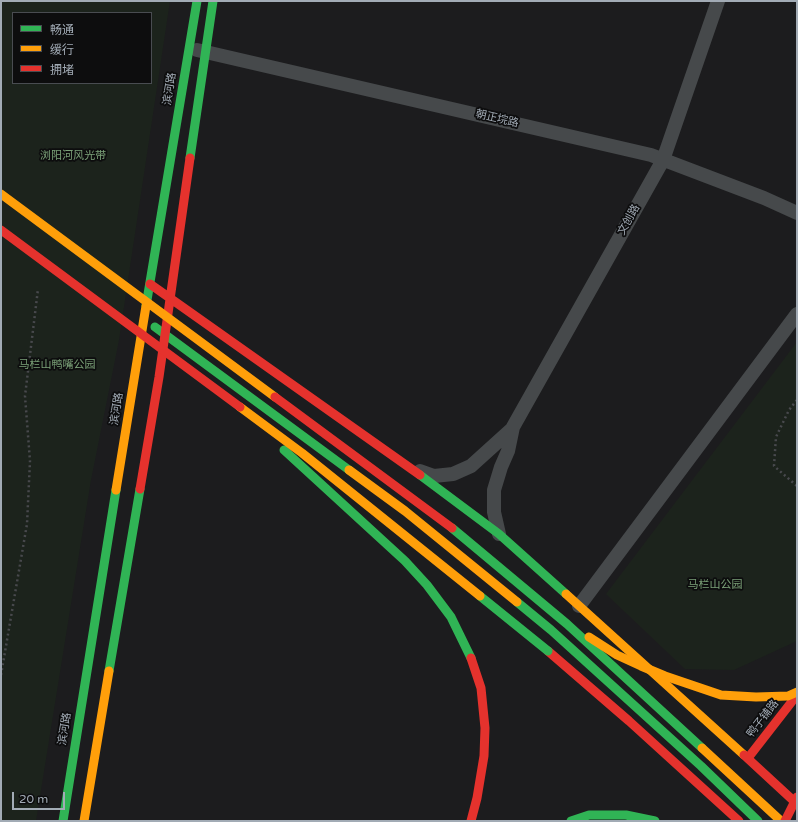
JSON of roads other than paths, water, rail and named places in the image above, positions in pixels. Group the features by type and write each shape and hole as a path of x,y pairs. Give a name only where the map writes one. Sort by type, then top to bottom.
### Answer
{"main road":[{"name":"滨河路","path":"62,821 197,1"},
{"path":"84,821 159,377 213,1"},
{"path":"1,194 462,536 568,624 781,821"},
{"path":"1,230 302,453 398,528 548,651 629,721 739,821"},
{"path":"150,284 410,468 499,534 797,804"},
{"path":"144,319 405,511 490,580 557,636 701,766 758,821"},
{"path":"262,423 280,446 405,561 427,585 451,617 470,656 481,688 485,728 484,756 477,798 471,821"},
{"path":"568,624 617,655 665,676 721,695 756,697 788,696 797,694"},
{"name":"鸭子铺路","path":"748,758 797,694"},
{"path":"785,821 797,797"},
{"path":"571,821 589,815 626,815 656,821"}],"street":[{"name":"文创路","path":"499,534 494,512 494,490 501,466 508,451 514,428 663,160 718,1"},
{"name":"朝正垸路","path":"189,49 651,155 764,198 797,213"},
{"path":"579,606 797,314"},
{"name":"文创路","path":"410,468 434,476 453,474 471,466 514,428"}],"park label":[{"name":"浏阳河风光带","path":"73,156"},
{"name":"马栏山鸭嘴公园","path":"57,365"},
{"name":"马栏山公园","path":"715,585"}]}
